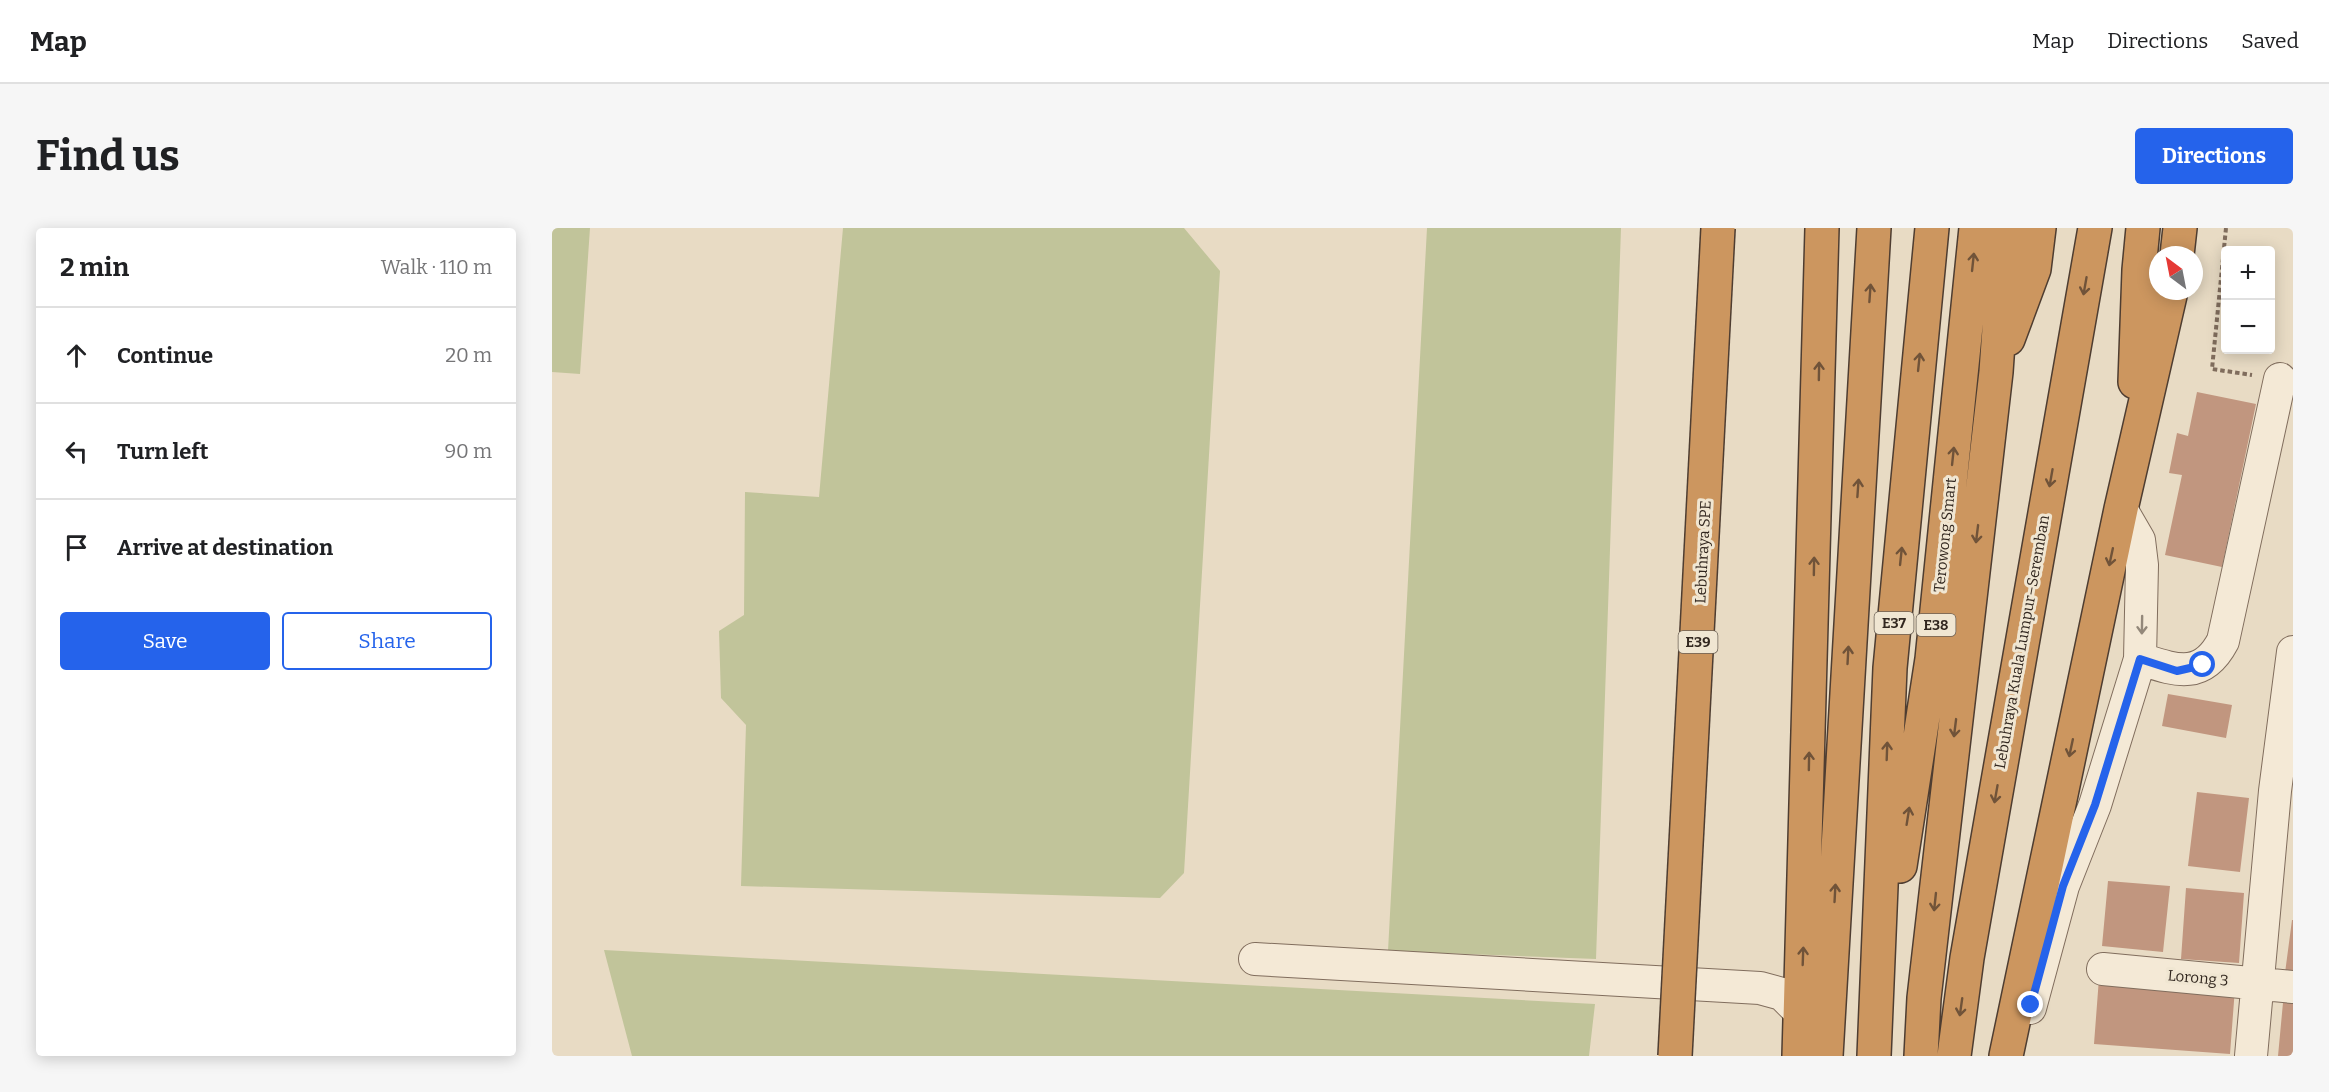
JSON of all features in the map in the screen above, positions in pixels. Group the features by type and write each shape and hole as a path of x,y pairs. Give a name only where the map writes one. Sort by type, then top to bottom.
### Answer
{"highway":[{"name":"Lebuhraya SPE","path":"1675,1056 1718,228"},
{"name":"Lebuhraya SPE","path":"1694,1056 1737,228"},
{"path":"1799,1056 1822,228"},
{"path":"1826,1056 1874,228"},
{"name":"E37","path":"1874,1056 1890,668 1932,228"},
{"name":"Terowong Smart","path":"1876,1019 1932,659 1976,228"},
{"name":"Terowong Smart","path":"1921,1056 1925,986 1996,372 2006,228"},
{"name":"Terowong Smart","path":"1996,372 2034,269 2040,228"},
{"name":"Lebuhraya Kuala Lumpur–Seremban","path":"1954,1056 1967,958 2095,228"},
{"path":"2132,459 2139,270 2144,228"},
{"path":"2178,246 2180,228"},
{"path":"2008,1056 2121,509 2169,300"}],"street":[{"path":"2140,659 2177,671 2190,670 2216,655 2223,641 2280,379"},
{"path":"2008,1056 2031,1005 2063,886 2095,805 2140,659 2142,565 2139,540 2121,509"},
{"path":"2251,1056 2258,983 2284,792 2293,652"},
{"path":"1256,959 1760,988 1782,994 1801,1013"},
{"name":"Lorong 3","path":"2103,969 2293,987"}],"path":[{"path":"2226,228 2212,369 2280,379"}],"green space":[{"path":"552,228 590,228 580,374 552,372"},
{"path":"843,228 1184,228 1220,271 1184,873 1160,898 741,886 746,725 721,698 719,631 744,615 745,492 819,497"},
{"path":"1427,228 1621,228 1596,959 1388,951"},
{"path":"604,950 1595,1004 1589,1056 632,1056"}],"building":[{"path":"2197,392 2256,404 2222,567 2165,555 2182,475 2169,473 2177,433 2188,436"},
{"path":"2168,694 2232,705 2226,738 2162,726"},
{"path":"2197,792 2249,798 2240,872 2188,866"},
{"path":"2108,881 2170,886 2163,952 2102,946"},
{"path":"2186,888 2244,893 2239,963 2181,959"},
{"path":"2293,920 2293,974 2285,973"},
{"path":"2099,978 2235,988 2230,1054 2094,1044"},
{"path":"2284,992 2293,993 2293,1056 2278,1056"}],"route":[{"path":"2031,1005 2063,886 2095,805 2140,659 2177,671 2190,670 2203,665"}]}
